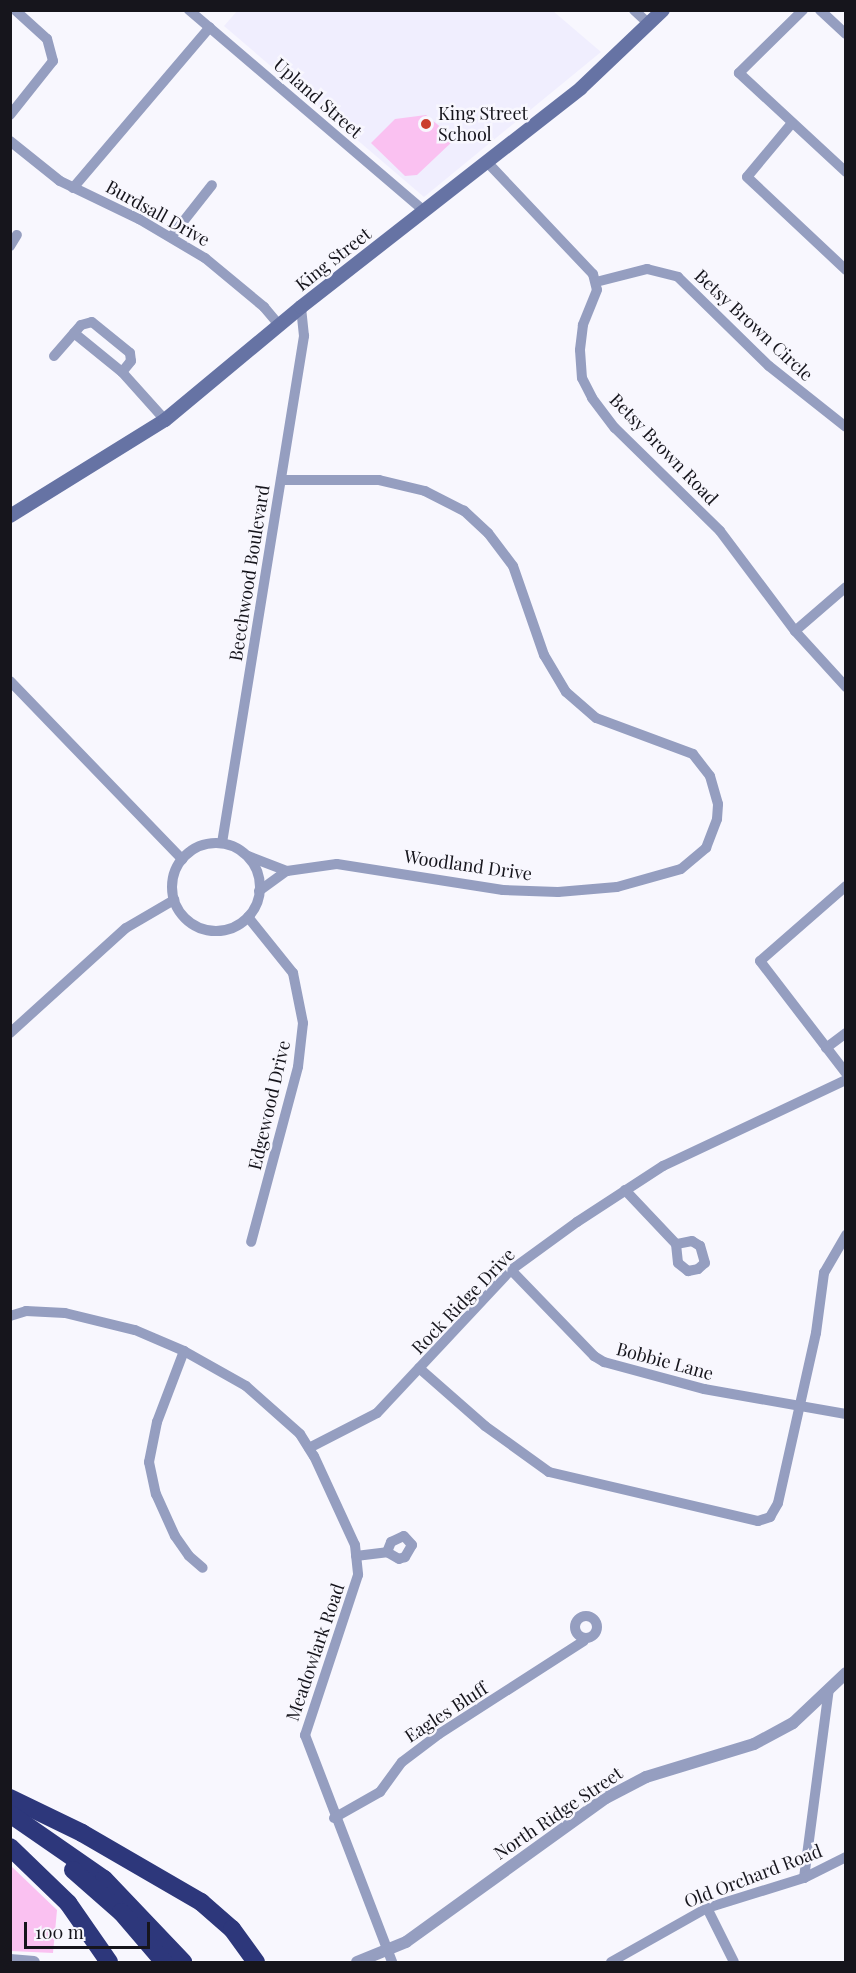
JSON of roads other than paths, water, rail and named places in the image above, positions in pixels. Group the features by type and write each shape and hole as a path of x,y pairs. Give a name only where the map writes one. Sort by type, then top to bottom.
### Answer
{"highway":[{"path":"10,1798 82,1833 201,1902 232,1929 256,1962"},
{"path":"10,1814 104,1879 183,1962"},
{"path":"10,1826 88,1882 131,1923 164,1962"},
{"path":"10,1847 62,1895 110,1962"}],"main road":[{"name":"King Street","path":"13,510 165,420 301,307 581,88 663,10"}],"street":[{"path":"10,115 53,61 47,39 15,10"},
{"name":"Upland Street","path":"189,10 424,211"},
{"path":"634,10 649,24"},
{"path":"803,10 739,73 846,172"},
{"path":"820,10 846,34"},
{"path":"73,188 210,27"},
{"path":"792,123 747,177 846,270"},
{"name":"Burdsall Drive","path":"10,141 73,188 171,237 226,274 280,326"},
{"path":"487,162 582,262 596,282"},
{"path":"171,237 212,185"},
{"path":"10,246 17,235"},
{"name":"Betsy Brown Circle","path":"596,282 647,269 678,277 769,366 846,427"},
{"name":"Betsy Brown Road","path":"596,282 580,350 582,378 592,398 615,428 726,537 795,631 846,687"},
{"name":"Beechwood Boulevard","path":"222,843 304,336 301,307"},
{"path":"54,356 85,322 101,328 130,353 131,361 122,372"},
{"path":"74,333 122,372 165,420"},
{"name":"Woodland Drive","path":"246,855 287,870 337,864 528,892 617,887 665,876 695,859 713,833 718,804 710,776 693,754 596,718 567,692 541,648 513,566 488,533 464,511 425,491 380,480 281,480"},
{"path":"795,631 846,587"},
{"path":"10,681 182,859"},
{"path":"259,891 255,867 246,855 222,843 199,846 182,859 173,879 174,900 184,917 211,931 232,928 248,917 259,891 287,870"},
{"path":"846,886 760,961 846,1073"},
{"path":"10,1033 126,928 174,900"},
{"name":"Edgewood Drive","path":"248,917 293,972 303,1023 298,1067 251,1242"},
{"path":"826,1048 846,1033"},
{"name":"Rock Ridge Drive","path":"846,1080 709,1143 625,1190 511,1270 419,1368 485,1426 549,1472 752,1521 770,1517 778,1503 816,1333 824,1273 846,1235"},
{"path":"625,1190 676,1244"},
{"name":"Bobbie Lane","path":"511,1270 594,1356 604,1362 657,1378 798,1407 846,1414"},
{"name":"Meadowlark Road","path":"10,1316 26,1311 65,1313 135,1330 184,1351 246,1386 300,1434 309,1448 345,1520 356,1556 355,1592 305,1727 308,1748 390,1956"},
{"path":"184,1351 157,1422 149,1462 156,1494 175,1536 189,1556 203,1568"},
{"path":"309,1448 377,1413 419,1368"},
{"path":"356,1556 387,1552"},
{"name":"Eagles Bluff","path":"334,1818 380,1792 402,1762 439,1734 584,1641"},
{"name":"North Ridge Street","path":"357,1962 390,1956 606,1798 646,1777 773,1735 793,1723 846,1673"},
{"path":"804,1878 829,1689"},
{"name":"Old Orchard Road","path":"611,1962 707,1908 804,1878 846,1857"},
{"path":"707,1908 734,1962"},
{"path":"10,1960 34,1962"}],"place":[{"name":"King Street School","path":"426,124"}]}
